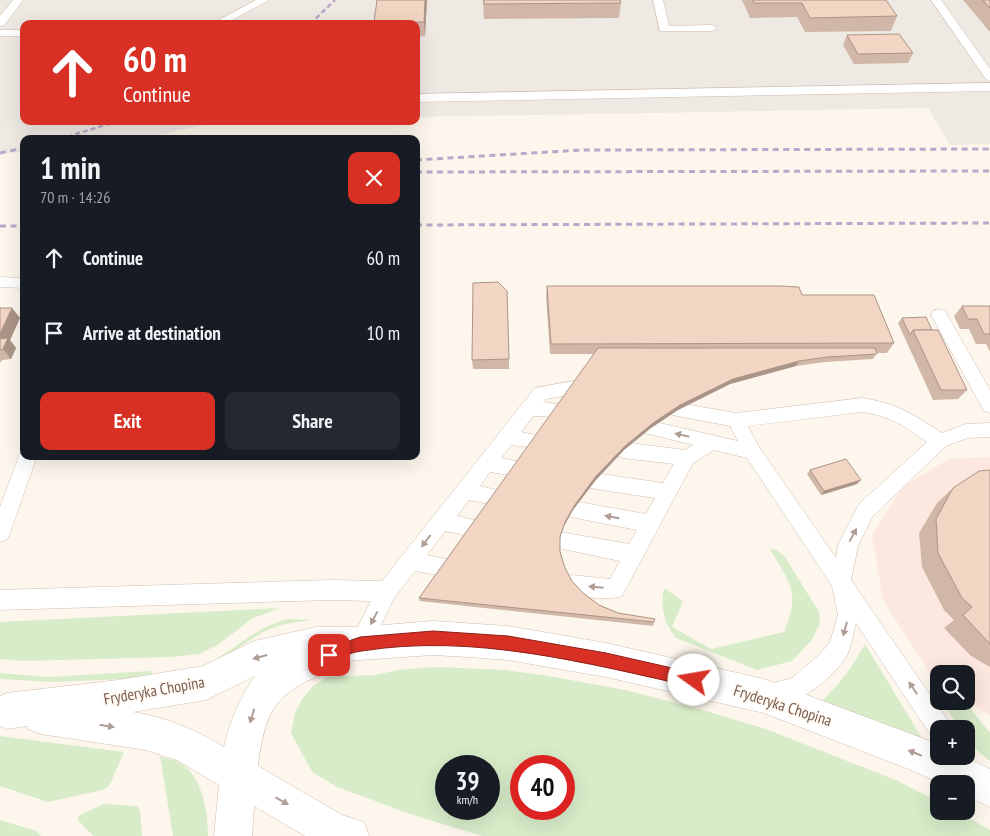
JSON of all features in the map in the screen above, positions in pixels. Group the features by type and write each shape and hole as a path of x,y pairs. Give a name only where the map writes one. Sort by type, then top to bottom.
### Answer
{"street":[{"name":"Fryderyka Chopina","path":"4,710 118,697 206,683 254,658 316,644 360,644 433,638 508,643 606,660 764,696 975,775"},
{"path":"233,836 244,743 254,709 270,684 298,666 360,644"},
{"name":"Fryderyka Chopina","path":"4,710 146,732 188,746 339,835"}],"lane":[{"path":"0,23 18,0"},
{"path":"224,20 264,0"},
{"path":"658,0 664,29 712,28"},
{"path":"936,0 990,76"},
{"path":"0,33 20,33"},
{"path":"420,98 990,87"},
{"path":"0,282 20,282"},
{"path":"939,315 990,406"},
{"path":"360,644 387,591 541,392 573,388"},
{"path":"678,410 736,420 862,405 884,408 907,419 940,442"},
{"path":"528,409 557,410"},
{"path":"736,420 753,452 934,720"},
{"path":"651,428 753,452"},
{"path":"764,696 797,688 827,663 839,648 848,615 841,582 848,545 866,510 940,442 966,431 990,430"},
{"path":"506,437 535,441"},
{"path":"572,585 615,589 687,458 713,442"},
{"path":"624,450 687,458"},
{"path":"0,533 27,460"},
{"path":"486,464 515,468"},
{"path":"595,481 668,492"},
{"path":"465,491 494,496"},
{"path":"573,510 651,524"},
{"path":"440,522 472,527"},
{"path":"560,541 635,554"},
{"path":"411,560 443,567"},
{"path":"0,600 331,590 387,591"}],"shaded area":[{"path":"0,0 990,0 990,144 950,145 928,108 420,117 420,20 20,20 20,125 204,125 158,135 20,135 20,152 0,153"},
{"path":"990,457 990,716 975,706 975,665 930,665 930,673 883,600 872,535 902,487 949,459"}],"green space":[{"path":"770,549 777,550 785,557 819,612 820,623 812,640 792,661 757,670 676,638 668,627 664,614 662,602 664,588 683,601 672,627 711,649 784,632 792,607 791,588"},
{"path":"280,608 253,618 219,644 199,654 172,657 23,661 0,659 0,622"},
{"path":"288,619 313,620 272,628 246,643 204,672 205,666 255,633"},
{"path":"865,644 923,740 822,701 846,674"},
{"path":"436,667 505,670 625,690 696,708 766,729 898,781 930,797 930,820 973,820 990,830 990,836 482,836 413,815 337,787 312,772 291,733 295,713 302,699 313,686 328,677 375,675 398,670"},
{"path":"152,671 151,678 53,682 0,679 0,673 48,677"},
{"path":"971,710 990,733 990,761 975,748 975,720 954,720 948,711"},
{"path":"0,736 124,752 108,787 48,802 0,786"},
{"path":"160,756 182,764 195,778 203,797 208,836 173,836"},
{"path":"104,804 137,806 140,811 142,836 93,836 78,820 78,816"},
{"path":"0,820 36,831 41,836 0,836"}],"building":[{"path":"377,0 425,0 424,22 420,22 420,20 374,20"},
{"path":"484,0 620,0 621,3 484,4"},
{"path":"753,0 886,0 897,16 810,18 802,3 754,3"},
{"path":"983,0 990,0 990,8"},
{"path":"899,34 913,53 858,54 847,35"},
{"path":"498,282 507,291 509,359 472,360 473,283"},
{"path":"547,286 781,286 799,287 802,295 874,295 894,343 551,344"},
{"path":"962,306 990,306 990,334 984,334 977,319 968,319"},
{"path":"0,308 12,308 0,334"},
{"path":"926,317 932,330 913,330 910,335 902,318"},
{"path":"913,330 938,330 967,390 941,390"},
{"path":"8,338 3,349 0,350 0,339"},
{"path":"598,348 875,348 877,354 799,361 733,379 680,405 653,423 625,446 596,476 565,522 560,537 560,552 565,568 572,581 583,593 599,605 618,613 655,619 654,622 419,598"},
{"path":"846,459 861,480 824,491 810,470"},
{"path":"990,470 990,644 963,615 972,607 962,598 938,553 936,519 953,488 979,471"}],"railway":[{"path":"314,20 335,0"},
{"path":"73,135 105,125"},
{"path":"0,153 20,149"},
{"path":"420,160 583,150 990,149"},
{"path":"420,172 990,171"},
{"path":"420,225 990,223"},
{"path":"0,226 20,226"}],"route":[{"path":"329,655 360,644 433,638 468,640 508,643 606,660 694,680"}]}
